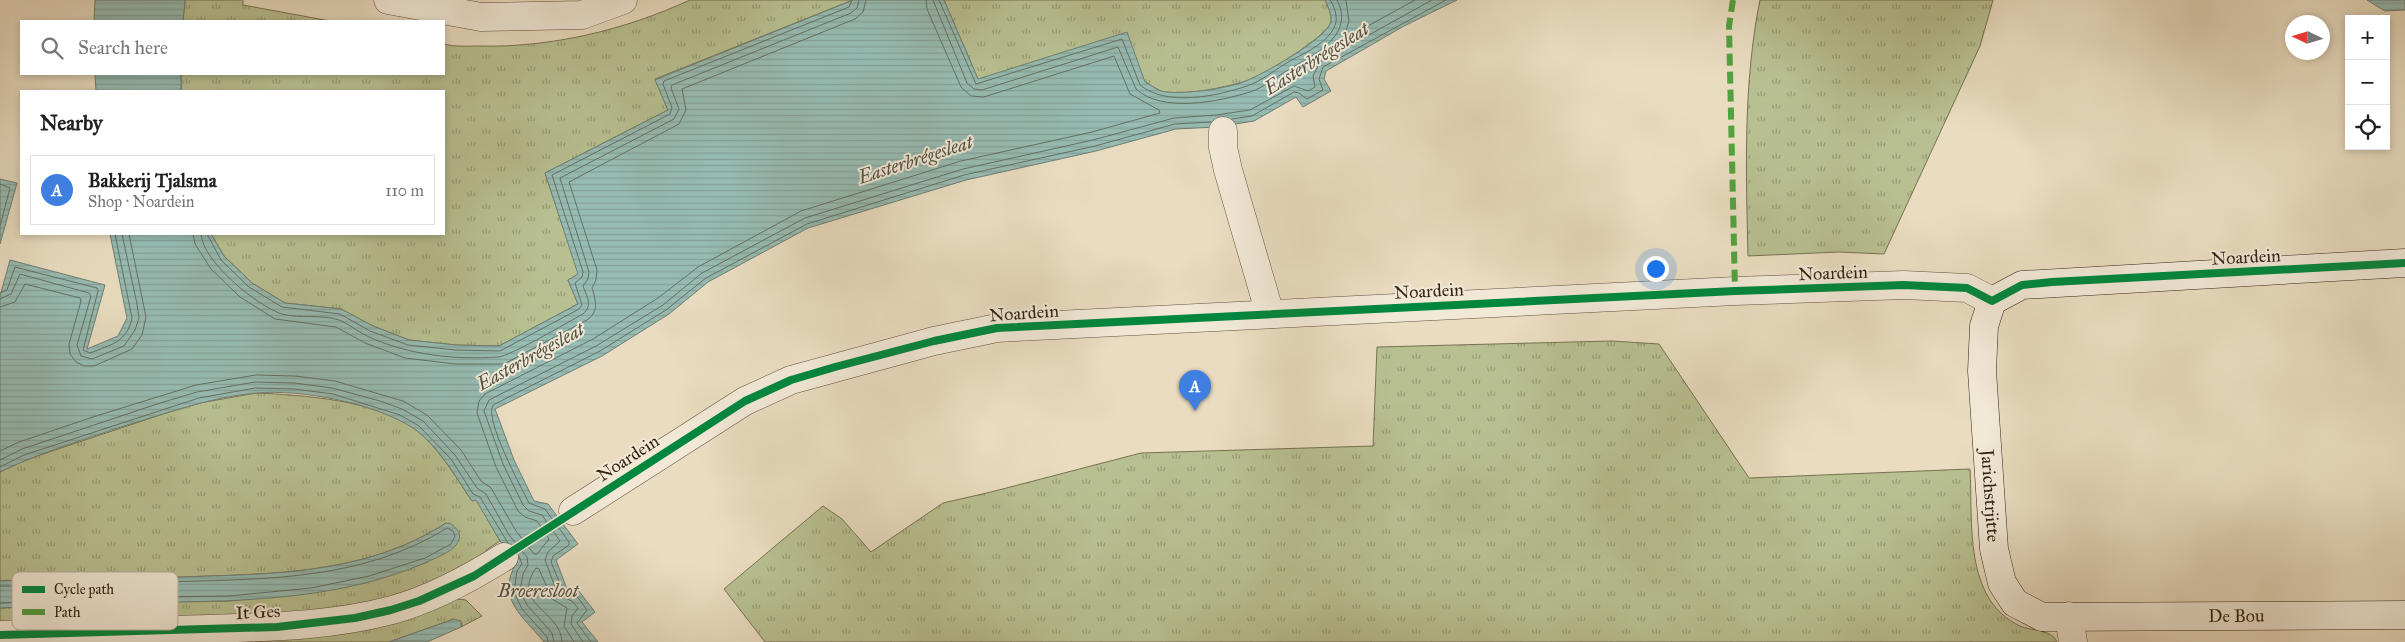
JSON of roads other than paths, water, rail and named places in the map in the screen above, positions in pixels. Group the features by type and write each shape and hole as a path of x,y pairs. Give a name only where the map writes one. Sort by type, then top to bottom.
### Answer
{"street":[{"path":"388,0 482,17 582,15 623,0"},
{"path":"1223,131 1223,147 1228,170 1270,314"},
{"name":"Noardein","path":"573,511 745,401 791,380 934,341 997,328 1716,292 1904,285 1967,288 1992,301 2022,285 2052,282 2405,263"},
{"name":"Jarichstrjitte","path":"1992,301 1984,326 1982,371 1994,549 2002,583 2015,603 2042,618 2071,629"},
{"name":"It Ges","path":"178,630 277,627 355,618 391,610 419,601 474,576 504,557"},
{"name":"De Bou","path":"2071,629 2405,615"},
{"name":"It Ges","path":"0,635 173,630"}],"water":[{"path":"95,0 185,0 183,20 94,20"},
{"path":"853,0 944,0 978,79 1127,32 1145,82 1162,91 1207,90 1230,86 1248,80 1307,46 1327,29 1331,22 1325,0 1457,0 1404,26 1326,71 1324,79 1331,91 1303,107 1296,97 1254,121 1217,127 1176,129 1096,151 966,180 808,228 708,282 669,314 602,356 495,409 514,460 534,501 548,504 578,544 556,560 567,589 578,590 595,612 582,622 598,642 544,642 514,605 510,596 509,586 511,575 517,562 500,541 476,500 472,501 446,462 422,435 397,419 358,405 294,393 256,393 222,398 92,436 0,472 0,296 10,260 105,285 87,349 118,336 127,318 110,235 212,235 224,256 252,283 285,303 341,309 373,326 409,340 456,345 499,346 578,304 568,280 578,274 545,173 668,110 655,80"},
{"path":"2367,0 2405,0 2405,10 2385,11"},
{"path":"95,75 181,75 181,90 96,90"},
{"path":"0,179 17,183 0,244"},
{"path":"446,523 456,528 460,536 457,544 444,554 406,570 367,582 327,591 286,596 245,600 178,602 178,577 247,575 316,568 350,562 383,553 415,540"},
{"path":"0,581 12,581 12,607 0,608"},
{"path":"454,619 461,621 461,627 427,642 389,642"}],"place":[{"name":"Bakkerij Tjalsma","path":"1195,411"}],"water label":[{"name":"Easterbrégesleat","path":"1316,58"},
{"name":"Easterbrégesleat","path":"915,159"},
{"name":"Easterbrégesleat","path":"530,356"},
{"name":"Broeresloot","path":"538,590"}]}
